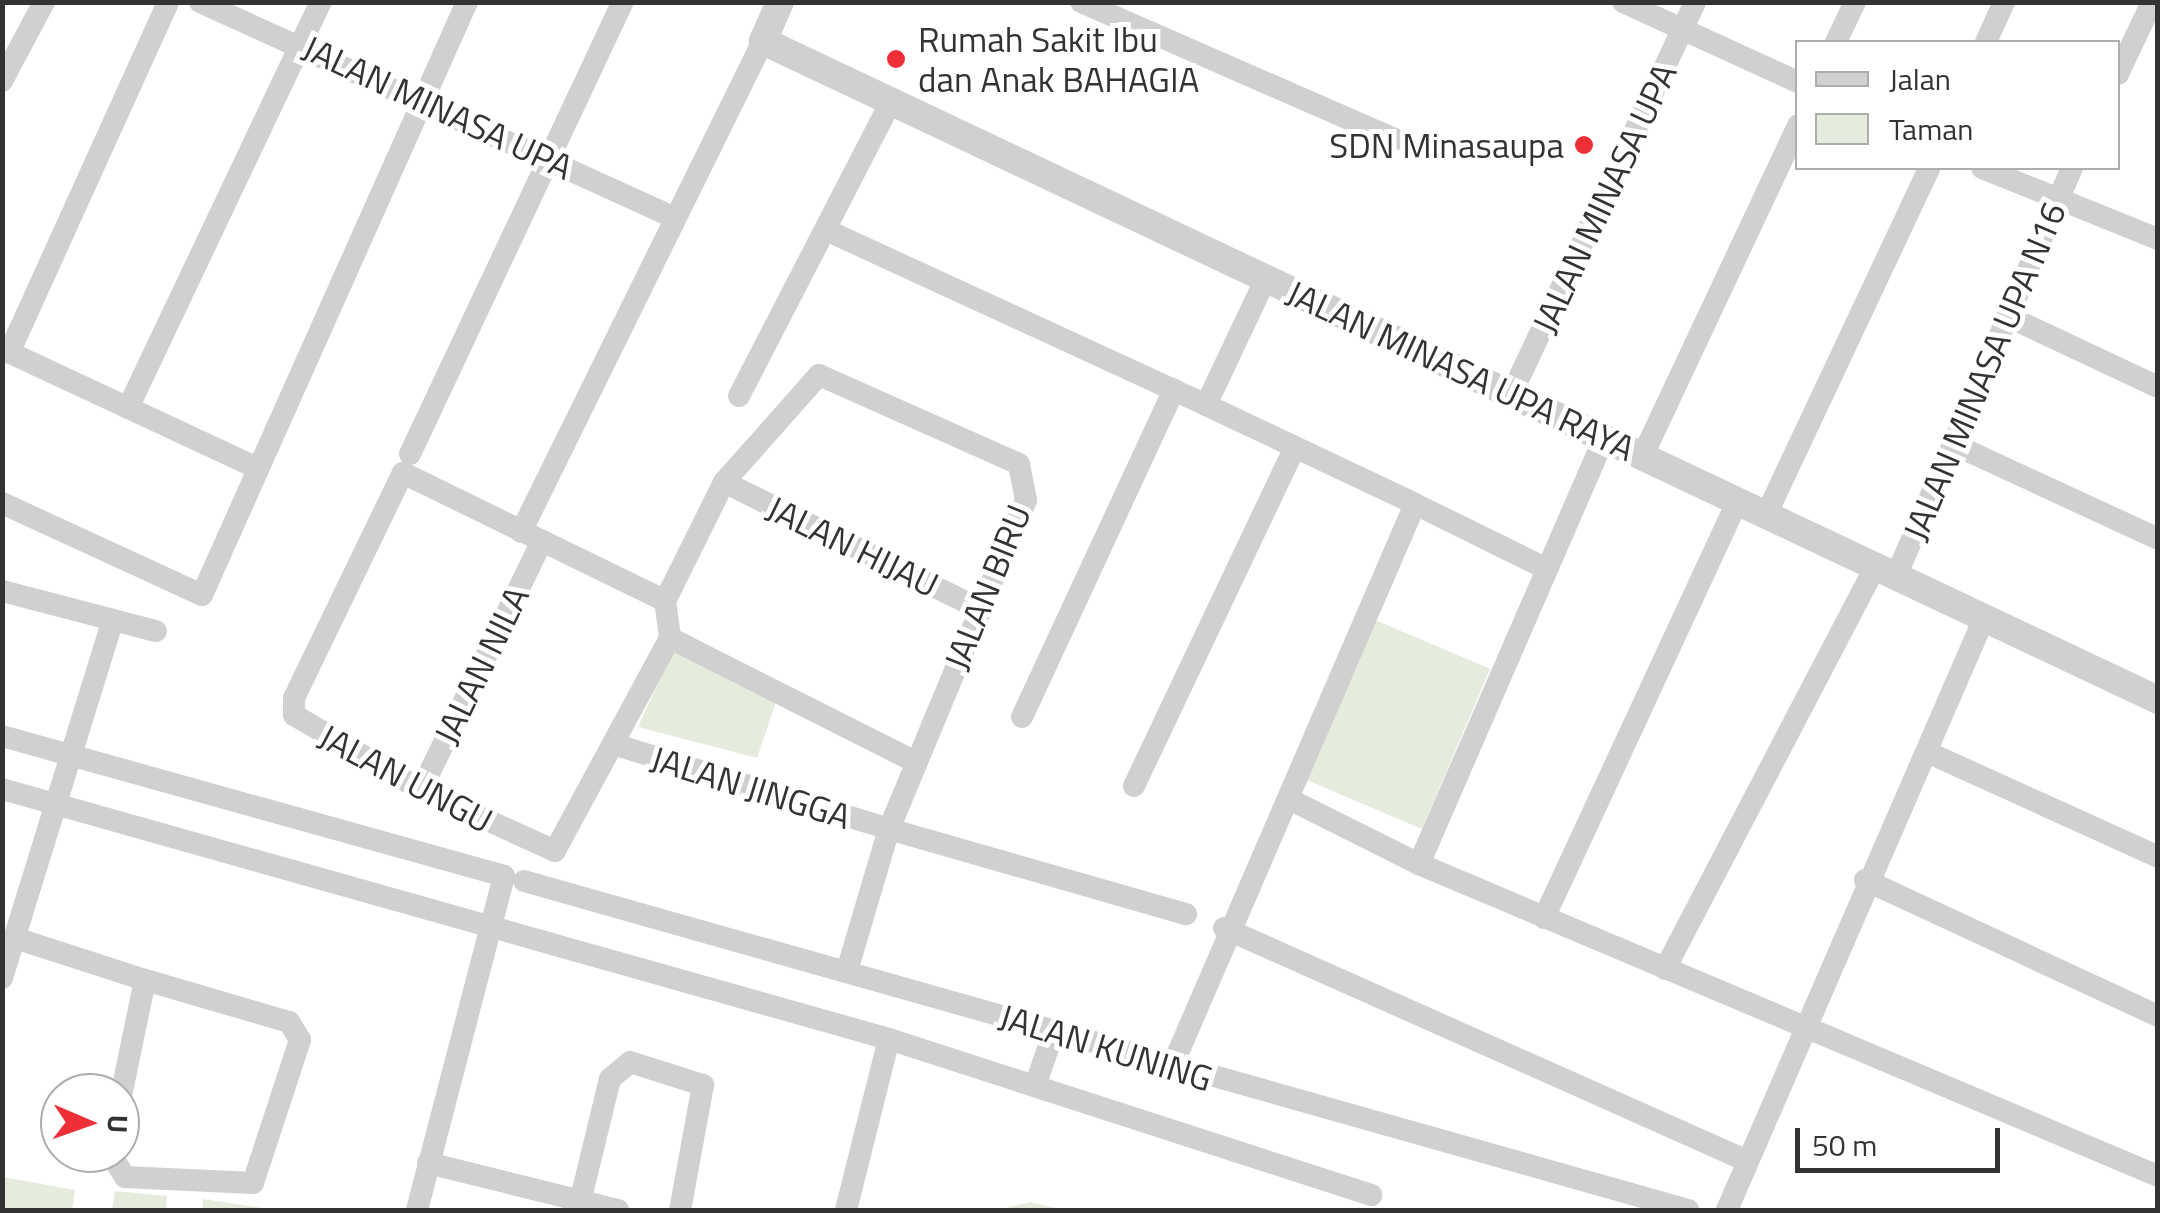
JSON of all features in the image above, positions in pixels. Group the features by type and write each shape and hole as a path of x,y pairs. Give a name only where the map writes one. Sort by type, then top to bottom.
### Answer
{"street":[{"path":"2,81 44,2"},
{"path":"168,2 6,351 257,468"},
{"name":"JALAN MINASA UPA","path":"200,2 302,42 673,216"},
{"path":"128,408 322,2"},
{"path":"2,503 202,595 467,2"},
{"name":"JALAN UNGU","path":"614,744 566,842 544,848 421,790 300,721 292,708 407,464 440,379 622,2"},
{"path":"763,41 780,2"},
{"path":"1081,2 1394,139"},
{"path":"1623,2 1795,81"},
{"name":"JALAN MINASA UPA","path":"1512,393 1695,2"},
{"path":"1837,40 1855,2"},
{"path":"1987,40 2004,2"},
{"path":"2120,70 2152,2"},
{"name":"JALAN MINASA UPA RAYA","path":"763,41 2158,700"},
{"name":"JALAN NILA","path":"421,790 673,216 763,41"},
{"path":"739,396 890,104"},
{"path":"1643,455 1795,131"},
{"path":"1766,513 1929,170"},
{"path":"1987,170 2158,239"},
{"name":"JALAN MINASA UPA N16","path":"1665,969 1955,445 2071,170"},
{"path":"826,230 1206,404 1545,568"},
{"path":"1206,404 1266,278"},
{"path":"2007,316 2158,388"},
{"name":"JALAN BIRU","path":"665,602 724,482 819,375 1019,464 1026,500 982,610 912,760 847,971"},
{"path":"1022,717 1174,390"},
{"path":"1419,864 1604,438"},
{"path":"1955,445 2158,539"},
{"path":"1134,786 1295,447"},
{"path":"407,464 531,536 665,602 670,638 614,744"},
{"name":"JALAN HIJAU","path":"724,482 982,610"},
{"path":"1544,918 1738,501"},
{"path":"1170,1069 1224,928 1289,799 1414,504"},
{"path":"2,591 156,631"},
{"path":"1727,1210 1866,880 1927,752 1985,616"},
{"path":"2,978 50,804 113,620"},
{"path":"670,638 912,760"},
{"name":"JALAN KUNING","path":"2,736 847,971 1170,1069 1688,1210"},
{"name":"JALAN JINGGA","path":"614,744 889,829"},
{"path":"1927,752 2158,857"},
{"path":"2,789 889,1040 1371,1194"},
{"path":"1289,799 1419,864 1805,1032 2158,1176"},
{"path":"889,829 1186,914"},
{"path":"417,1210 491,925 514,879"},
{"path":"1866,880 2158,1016"},
{"path":"1224,928 1745,1160"},
{"path":"14,938 289,1022 300,1040 252,1183 123,1173"},
{"path":"126,1073 145,980"},
{"path":"1034,1086 1054,1031"},
{"path":"846,1210 889,1040"},
{"path":"580,1202 610,1079 630,1062 703,1085 680,1210"},
{"path":"428,1164 618,1210"}],"green space":[{"path":"1375,620 1490,669 1422,829 1307,780"},
{"path":"681,632 782,684 757,758 638,727"},
{"path":"3,1177 75,1190 72,1210 3,1210"},
{"path":"115,1191 167,1196 166,1210 112,1210"},
{"path":"203,1199 275,1210 202,1210"},
{"path":"1030,1202 1064,1210 998,1210"}],"place":[{"name":"Rumah Sakit Ibu dan Anak BAHAGIA","path":"896,59"},
{"name":"SDN Minasaupa","path":"1584,145"}]}
